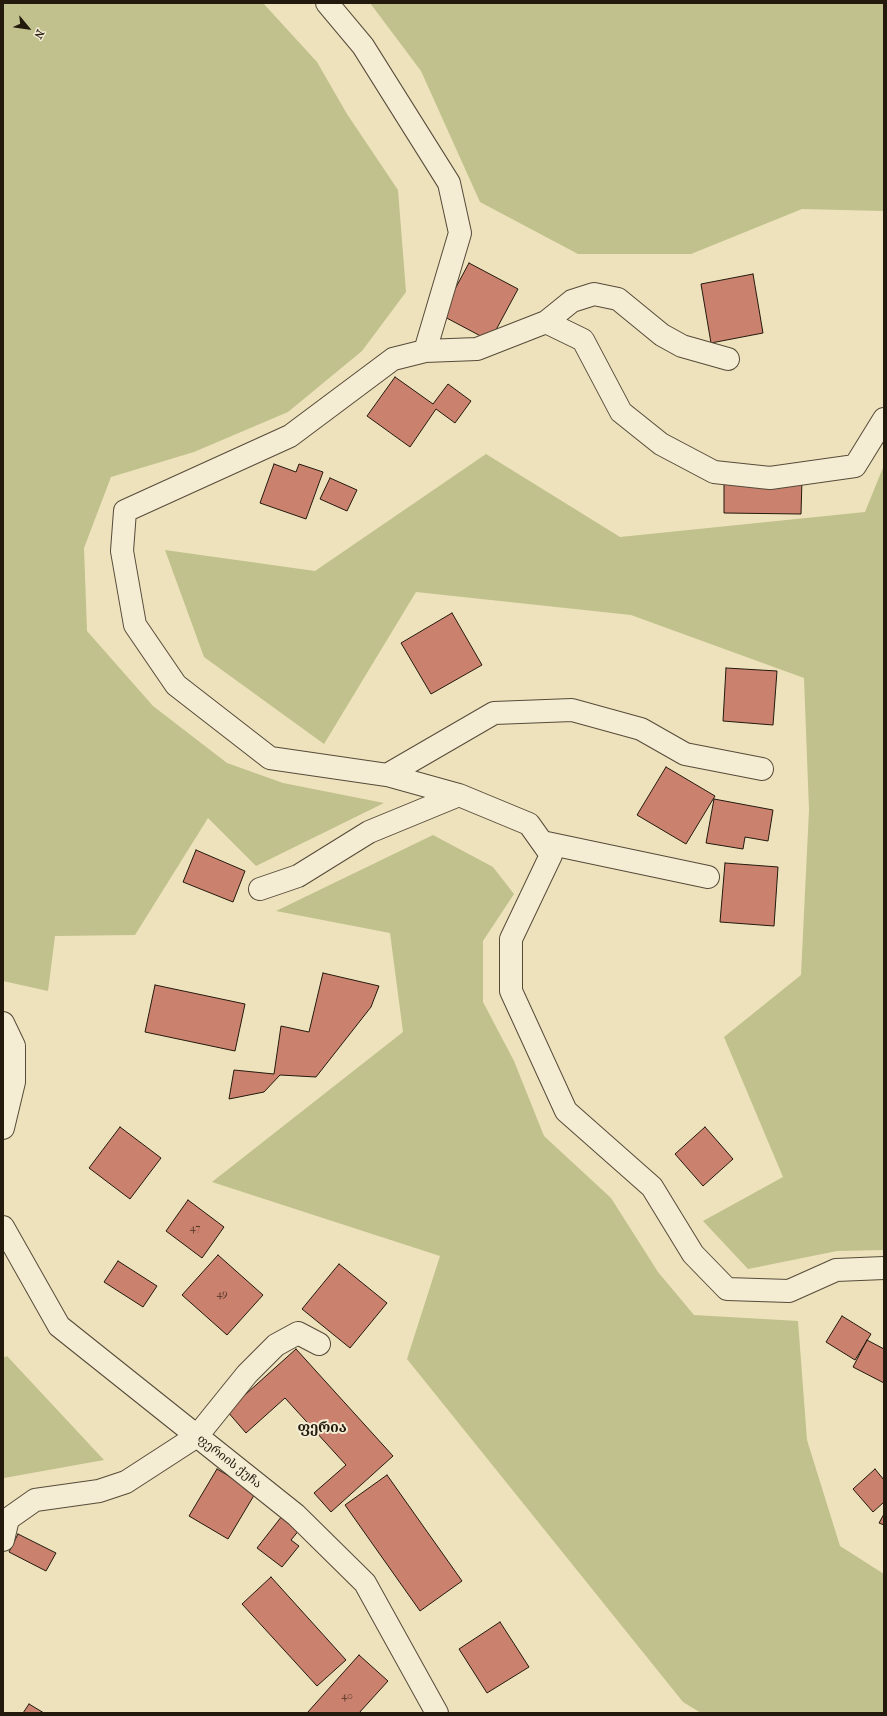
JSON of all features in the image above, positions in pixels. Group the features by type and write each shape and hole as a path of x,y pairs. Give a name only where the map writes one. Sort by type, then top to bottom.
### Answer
{"street":[{"path":"327,3 363,46 449,183 460,233 425,351"},
{"path":"728,359 682,346 662,335 618,299 594,294 572,301 546,322 477,349 425,351 393,359 290,436 125,511 122,551 135,625 176,685 270,758 387,775 459,795 529,824 551,855 511,939 511,991 566,1111 652,1187 693,1254 727,1289 789,1291 836,1270 884,1268"},
{"path":"546,322 583,340 621,412 661,444 714,472 770,478 855,466 884,419"},
{"path":"387,775 494,712 572,710 641,729 685,754 762,769"},
{"path":"260,889 298,876 369,832 459,795"},
{"path":"542,842 708,877"},
{"path":"3,1023 14,1046 14,1082 3,1128"},
{"name":"ფერიის ქუჩა","path":"3,1227 59,1326 296,1515 364,1583 437,1713"},
{"path":"3,1540 8,1519 34,1500 99,1491 126,1482 197,1436 247,1374 276,1345 298,1333 319,1344"}],"green space":[{"path":"3,3 263,3 317,62 347,114 398,190 406,292 362,351 288,412 194,452 111,477 84,548 87,631 153,706 227,763 283,783 384,803 256,866 208,818 135,935 55,936 48,991 3,981"},
{"path":"370,3 884,3 884,211 802,209 691,254 578,254 480,202 421,71"},
{"path":"486,454 620,537 865,512 884,465 884,1250 837,1251 748,1269 703,1221 783,1177 724,1037 801,975 809,810 804,678 631,615 416,592 324,744 204,657 165,550 315,571"},
{"path":"433,835 493,867 514,894 483,941 483,1002 514,1061 544,1136 611,1198 658,1272 694,1315 798,1321 807,1440 840,1546 884,1574 884,1713 701,1713 683,1702 407,1359 440,1256 212,1182 403,1032 390,933 276,911"},
{"path":"7,1356 104,1460 4,1478 3,1480 3,1358"}],"building":[{"path":"469,263 518,289 490,341 441,315"},
{"path":"753,274 763,333 711,343 701,284"},
{"path":"395,377 433,404 448,384 471,401 455,423 436,409 410,447 367,416"},
{"path":"274,464 296,472 299,464 323,472 306,519 260,503"},
{"path":"724,477 802,479 801,514 724,513"},
{"path":"330,478 357,490 347,511 320,499"},
{"path":"452,613 482,665 431,694 401,643"},
{"path":"726,668 777,671 773,725 723,721"},
{"path":"666,767 715,796 686,844 637,815"},
{"path":"714,799 773,810 768,841 745,837 743,849 706,843"},
{"path":"196,850 245,871 233,902 183,882"},
{"path":"725,863 778,867 774,926 720,922"},
{"path":"323,973 379,986 371,1007 316,1077 280,1075 264,1092 229,1099 234,1070 274,1074 281,1026 309,1032"},
{"path":"155,985 245,1004 235,1051 145,1032"},
{"path":"120,1127 161,1158 130,1199 89,1168"},
{"path":"705,1127 733,1159 703,1186 675,1154"},
{"path":"188,1200 224,1227 202,1258 166,1231"},
{"path":"218,1255 263,1295 227,1335 182,1295"},
{"path":"118,1261 157,1286 143,1307 104,1282"},
{"path":"339,1264 387,1303 350,1348 302,1309"},
{"path":"842,1316 871,1334 855,1360 826,1342"},
{"path":"867,1340 884,1349 884,1383 853,1367"},
{"path":"296,1349 393,1456 331,1512 314,1493 346,1465 285,1398 246,1433 227,1411"},
{"path":"217,1469 256,1492 228,1539 189,1516"},
{"path":"875,1469 884,1480 884,1502 873,1512 853,1489"},
{"path":"387,1475 462,1581 420,1611 345,1505"},
{"path":"884,1514 884,1525 879,1523"},
{"path":"282,1516 300,1529 291,1540 299,1546 282,1567 257,1548"},
{"path":"18,1534 56,1553 46,1571 9,1552"},
{"path":"271,1577 346,1660 317,1686 242,1604"},
{"path":"500,1622 529,1667 487,1693 459,1649"},
{"path":"359,1655 388,1681 359,1713 307,1713"},
{"path":"29,1704 44,1713 23,1713"}],"district":[{"name":"ფერია","path":"322,1429"}]}
